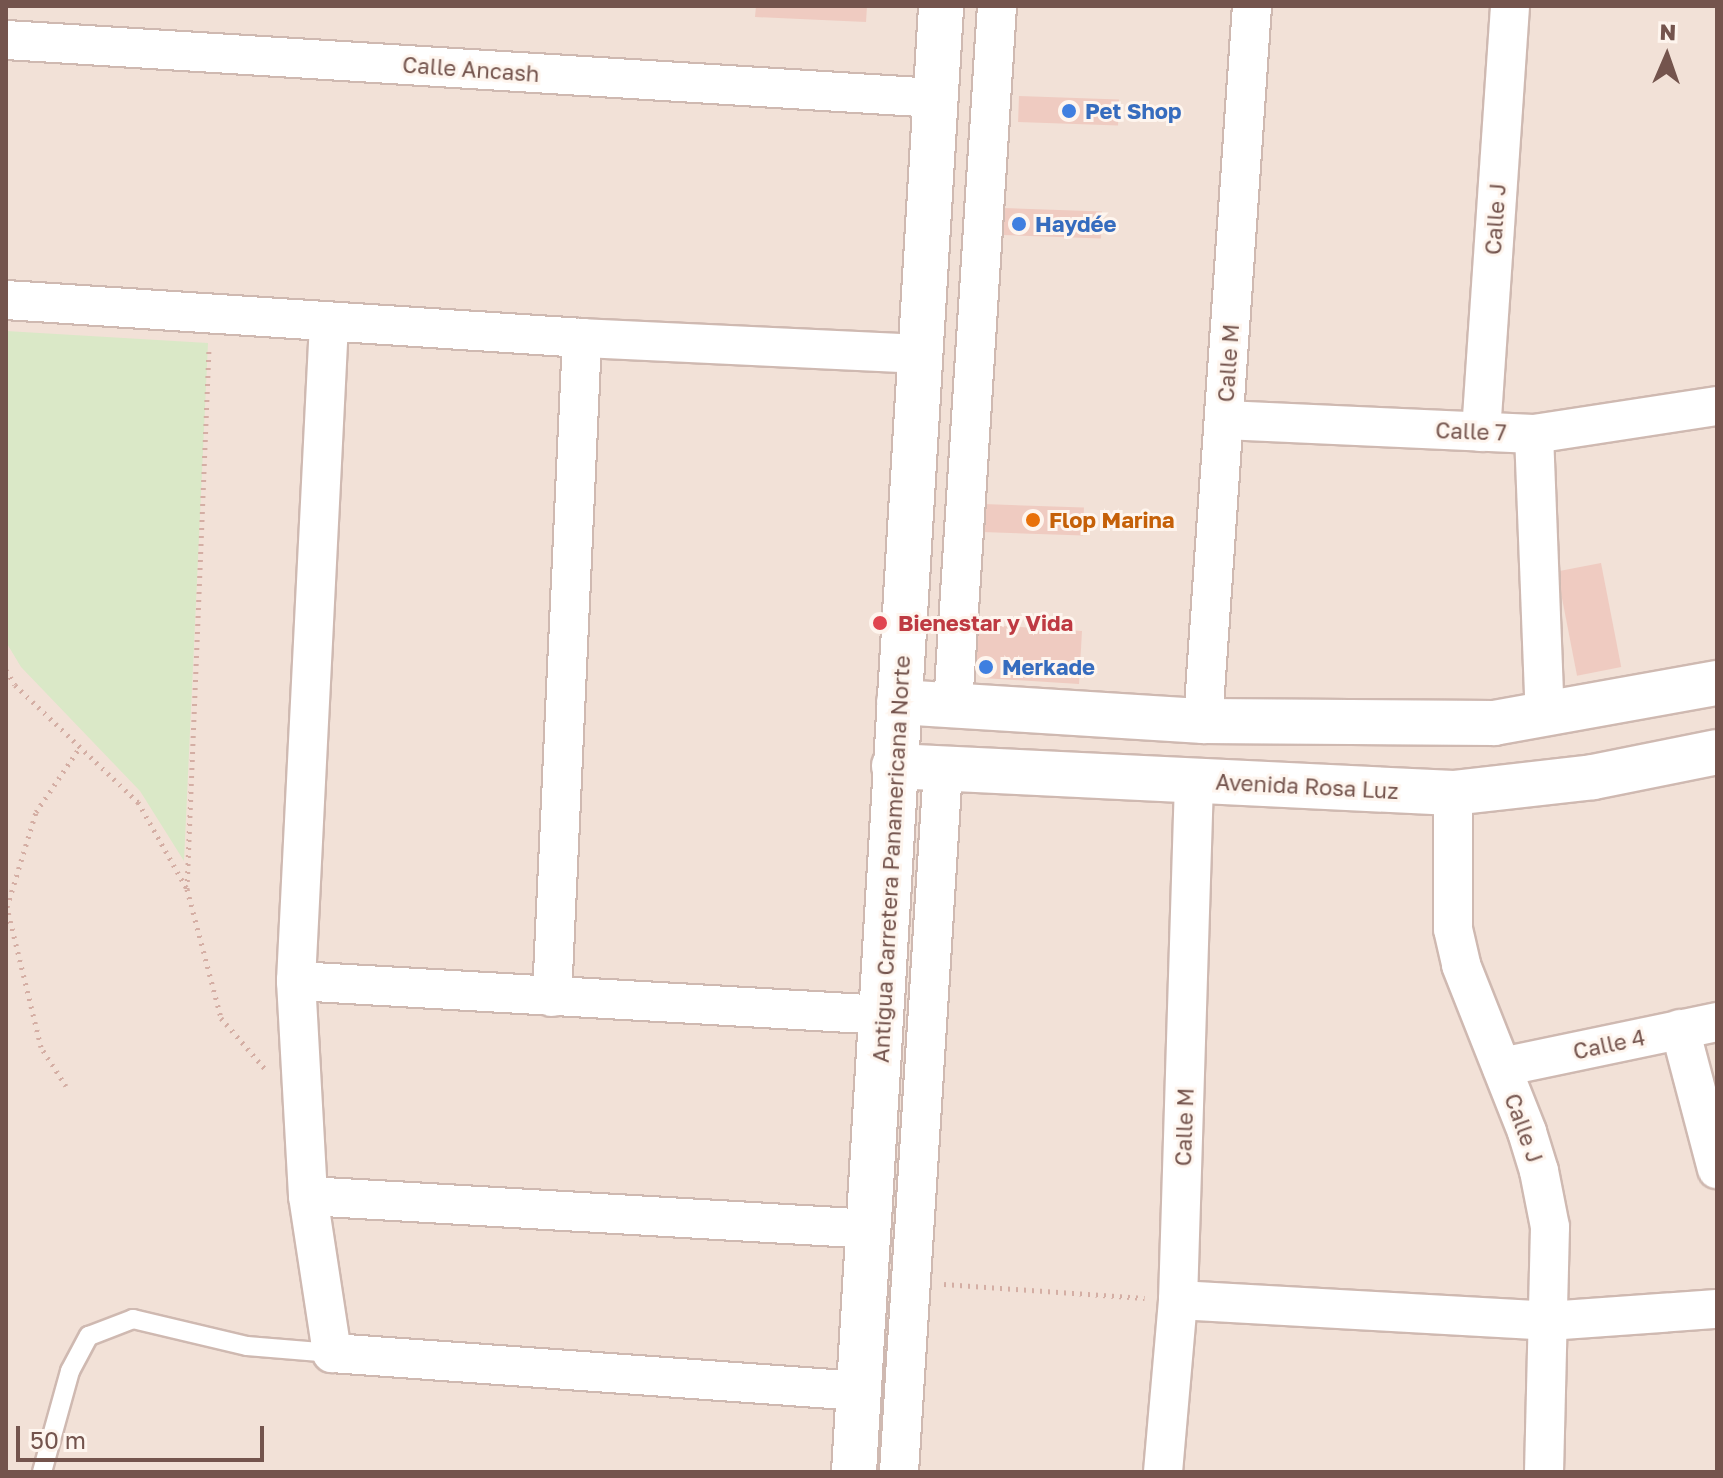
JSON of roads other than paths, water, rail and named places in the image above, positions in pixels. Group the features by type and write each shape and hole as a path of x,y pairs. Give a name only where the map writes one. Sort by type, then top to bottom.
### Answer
{"street":[{"name":"Antigua Carretera Panamericana Norte","path":"854,1472 871,1229 894,766 941,6"},
{"path":"953,705 997,6"},
{"name":"Calle M","path":"1203,721 1252,6"},
{"name":"Calle J","path":"1481,432 1510,6"},
{"name":"Calle Ancash","path":"6,40 935,98"},
{"path":"6,300 210,316 919,354"},
{"path":"329,323 296,981 308,1196 332,1353 860,1391"},
{"path":"552,997 582,338"},
{"name":"Calle 7","path":"1224,420 1534,434 1717,406"},
{"path":"1534,434 1545,716"},
{"path":"899,702 1203,721 1494,723 1717,683"},
{"name":"Avenida Rosa Luz","path":"894,766 1453,793 1593,777 1717,752"},
{"path":"899,1472 943,769"},
{"name":"Calle M","path":"1163,1472 1178,1300 1194,781"},
{"name":"Calle J","path":"1453,793 1453,929 1472,1000 1502,1067 1539,1171 1547,1203 1552,1250 1544,1472"},
{"path":"296,981 883,1015"},
{"name":"Calle 4","path":"1502,1067 1717,1022"},
{"path":"1680,1029 1717,1169"},
{"path":"308,1196 871,1229"},
{"path":"1178,1300 1548,1321 1717,1309"}],"lane":[{"path":"42,1472 70,1371 89,1336 133,1319 247,1346 332,1353"}],"place":[{"name":"Pet Shop","path":"1069,111"},
{"name":"Haydée","path":"1019,224"},
{"name":"Flop Marina","path":"1033,520"},
{"name":"Bienestar y Vida","path":"880,623"},
{"name":"Merkade","path":"986,667"}]}
